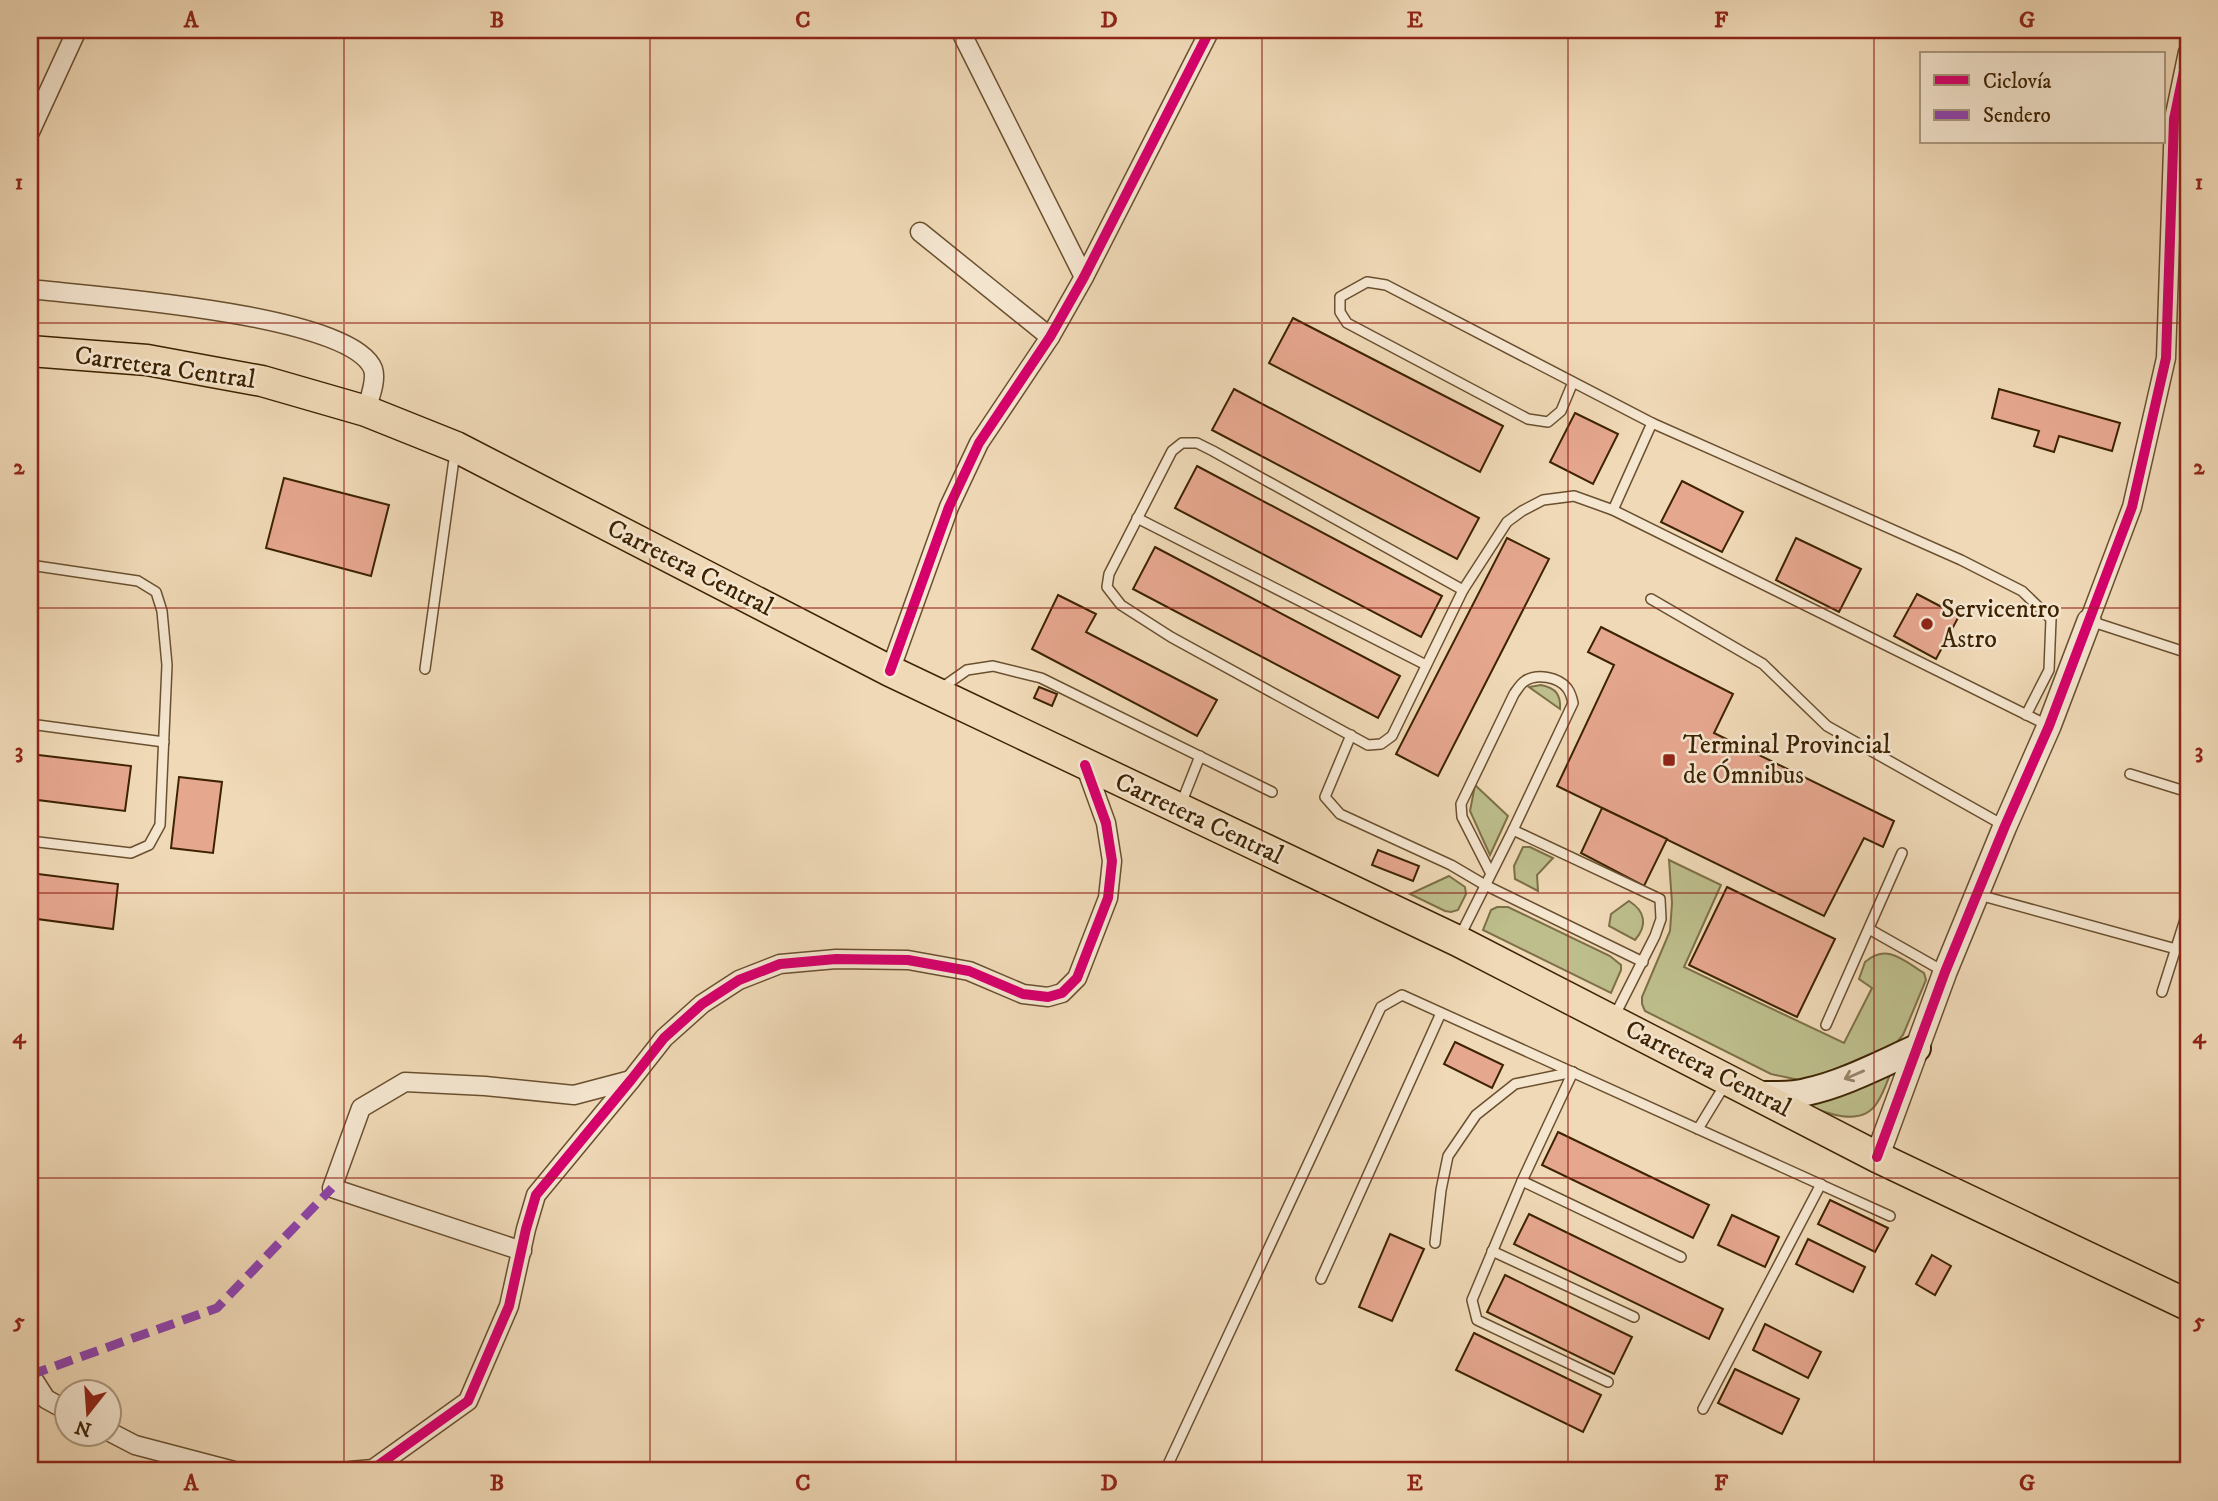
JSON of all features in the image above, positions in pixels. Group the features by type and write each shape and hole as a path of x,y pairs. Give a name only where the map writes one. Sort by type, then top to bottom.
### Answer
{"main road":[{"name":"Carretera Central","path":"30,351 147,360 262,382 366,411 456,447 890,671 1458,941 1877,1157 2188,1305"},
{"path":"1757,1095 1808,1092 1844,1080 1917,1048"}],"street":[{"path":"30,132 77,30"},
{"path":"960,30 1084,277"},
{"path":"890,671 949,507 974,454 1018,382 1050,337 1084,277 1210,30"},
{"path":"1877,1157 1945,972 2049,726 2132,507 2166,358 2174,119 2188,52"},
{"path":"920,232 1050,337"},
{"path":"30,289 205,308 323,334 360,352 373,369 374,379 366,411"},
{"path":"350,1471 373,1469 468,1401 509,1306 536,1195 664,1038 702,1004 739,980 780,964 836,959 908,960 969,971 1023,994 1048,997 1062,993 1077,978 1108,898 1112,861 1106,823 1085,765"},
{"path":"522,1251 332,1188 361,1108 405,1082 485,1086 574,1095 631,1080"},
{"path":"30,1374 46,1399 52,1402"},
{"path":"122,1439 135,1445 234,1471"}],"lane":[{"path":"1573,382 1561,411 1548,422 1528,419 1347,323 1340,312 1340,297 1367,282 1386,285 1573,382 1652,423 1961,560 2022,591 2051,619 2049,670 2026,715"},
{"path":"1614,510 1652,423"},
{"path":"1464,590 1197,443 1182,443 1172,451 1109,574 1107,587 1121,605 1171,637 1368,745 1381,744 1392,736 1464,590 1507,522 1543,500 1574,496 1614,510 2049,726"},
{"path":"425,669 456,447"},
{"path":"1138,518 1426,665"},
{"path":"30,565 138,581 156,592 162,611 167,665 160,825 149,845 131,853 30,841"},
{"path":"1651,599 1763,664 1827,726 2005,825"},
{"path":"2089,621 2188,653"},
{"path":"936,691 967,670 993,666 1041,678 1272,792"},
{"path":"1458,941 1514,830 1573,703 1569,690 1560,681 1548,677 1534,677 1524,681 1514,694 1461,804 1462,817 1491,874"},
{"path":"30,724 164,742"},
{"path":"1351,735 1325,797 1340,814 1451,865 1485,885 1643,962"},
{"path":"1179,809 1200,756"},
{"path":"2130,774 2188,792"},
{"path":"1514,830 1660,899 1661,919 1643,962 1613,1020"},
{"path":"1826,1026 1902,853"},
{"path":"1977,895 2176,949"},
{"path":"2162,992 2188,910"},
{"path":"1869,929 1945,972"},
{"path":"1165,1471 1381,1007 1402,995 1890,1216"},
{"path":"1321,1279 1441,1013"},
{"path":"1573,1072 1522,1181 1472,1300 1477,1320 1608,1382"},
{"path":"1435,1243 1448,1156 1476,1115 1515,1084 1573,1072"},
{"path":"1699,1129 1727,1082"},
{"path":"1522,1181 1681,1257"},
{"path":"1703,1409 1821,1184"},
{"path":"1492,1251 1634,1317"}],"green space":[{"path":"1541,685 1556,693 1560,700 1560,709 1529,687"},
{"path":"1475,785 1508,816 1490,855 1470,811"},
{"path":"1523,847 1530,847 1553,858 1537,875 1538,891 1515,879 1514,866"},
{"path":"1669,860 1721,885 1684,967 1844,1043 1872,988 1859,979 1865,962 1881,954 1895,956 1924,973 1926,980 1903,1035 1896,1043 1810,1080 1799,1080 1771,1074 1645,1011 1642,997 1670,931 1672,903"},
{"path":"1449,876 1465,887 1466,894 1458,910 1445,911 1410,894"},
{"path":"1629,901 1639,909 1643,919 1642,929 1635,940 1609,926 1611,914"},
{"path":"1508,907 1610,956 1621,965 1611,993 1483,930 1491,910"},
{"path":"1891,1072 1877,1103 1862,1115 1842,1116 1804,1104"}],"building":[{"path":"1293,318 1503,426 1480,472 1269,363"},
{"path":"1234,389 1479,518 1457,559 1212,430"},
{"path":"1999,389 2120,423 2112,451 2059,436 2054,452 2034,446 2039,431 1992,418"},
{"path":"1575,413 1618,434 1593,484 1550,462"},
{"path":"1197,466 1442,596 1421,637 1175,508"},
{"path":"284,478 389,505 371,576 266,548"},
{"path":"1682,481 1743,512 1722,552 1661,522"},
{"path":"1507,538 1549,559 1438,776 1396,754"},
{"path":"1796,538 1861,569 1839,612 1776,580"},
{"path":"1155,547 1400,676 1378,718 1133,589"},
{"path":"1917,594 1959,616 1936,659 1894,636"},
{"path":"1058,595 1096,614 1086,632 1217,700 1197,736 1032,649"},
{"name":"Terminal Provincial de Ómnibus","path":"1601,627 1733,694 1714,733 1894,821 1883,847 1864,838 1824,916 1557,786 1614,665 1588,652"},
{"path":"1039,687 1057,694 1052,706 1034,698"},
{"path":"30,754 131,766 125,811 30,799"},
{"path":"179,777 222,782 213,853 171,848"},
{"path":"1602,808 1667,839 1644,886 1581,853"},
{"path":"1378,850 1419,866 1413,881 1372,865"},
{"path":"30,873 118,884 113,929 30,918"},
{"path":"1727,887 1835,939 1797,1017 1689,965"},
{"path":"1455,1042 1503,1065 1492,1088 1444,1064"},
{"path":"1558,1132 1709,1205 1693,1238 1542,1165"},
{"path":"1830,1200 1888,1228 1875,1252 1818,1224"},
{"path":"1529,1214 1723,1309 1709,1339 1514,1244"},
{"path":"1732,1215 1779,1237 1765,1267 1718,1245"},
{"path":"1390,1234 1424,1249 1392,1321 1359,1307"},
{"path":"1808,1239 1865,1267 1853,1292 1796,1264"},
{"path":"1932,1255 1951,1266 1935,1295 1916,1284"},
{"path":"1505,1275 1632,1337 1614,1374 1487,1312"},
{"path":"1765,1324 1821,1352 1808,1378 1753,1350"},
{"path":"1474,1333 1601,1395 1583,1432 1456,1370"},
{"path":"1735,1369 1799,1399 1782,1434 1718,1403"}],"marked path":[{"path":"30,1375 217,1308 332,1188"}],"cycle path":[{"path":"890,671 949,507 979,443 1050,337 1084,277 1210,30"},
{"path":"1877,1157 1945,972 2049,726 2132,507 2166,358 2174,119 2188,52"},
{"path":"350,1471 373,1469 468,1401 509,1306 536,1195 664,1038 702,1004 739,980 780,964 836,959 908,960 969,971 1023,994 1048,997 1062,993 1077,978 1108,898 1112,861 1106,823 1085,765"}],"place":[{"name":"Servicentro Astro","path":"1927,624"},
{"name":"Terminal Provincial de Ómnibus","path":"1669,760"}]}
